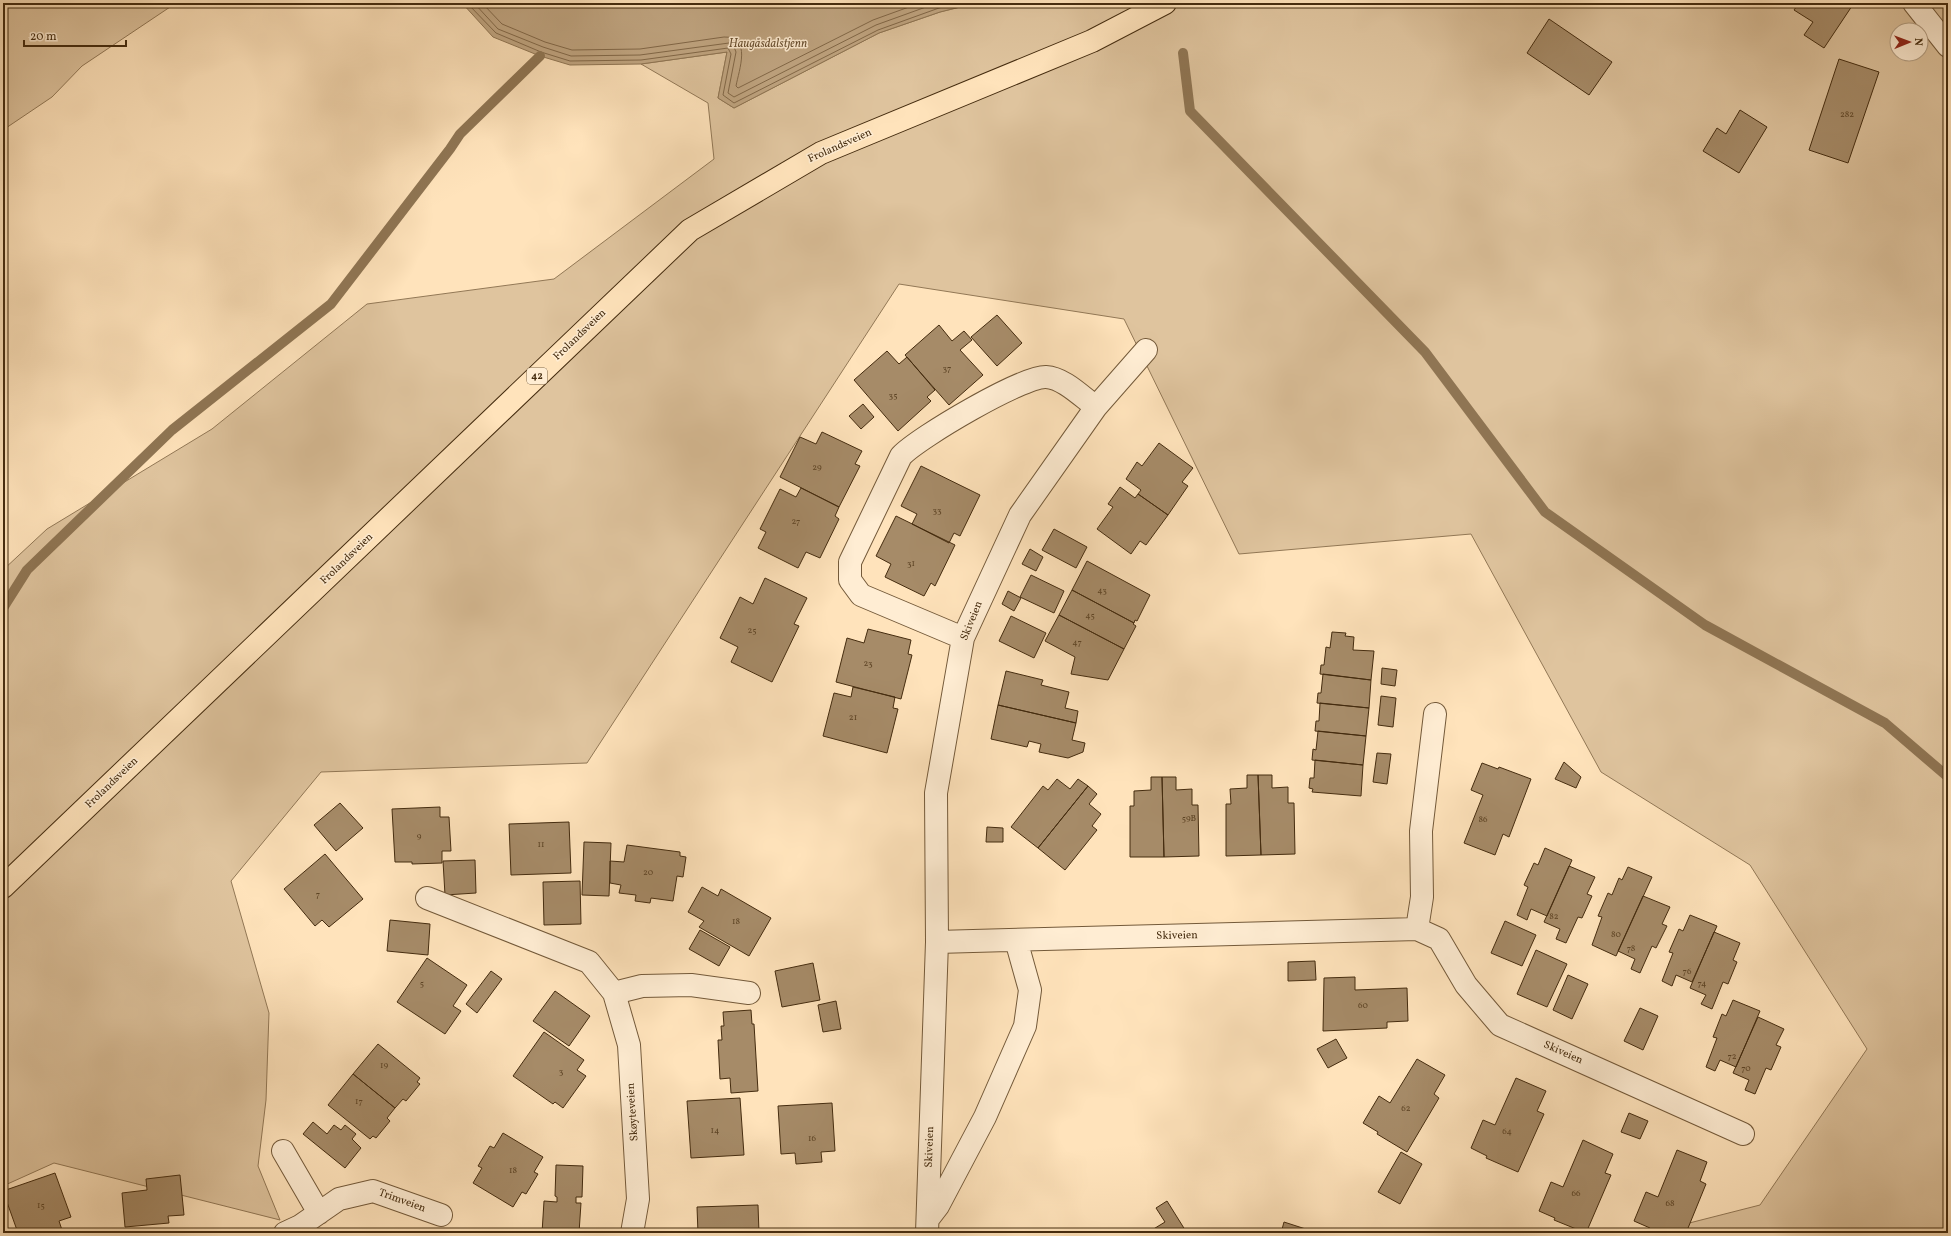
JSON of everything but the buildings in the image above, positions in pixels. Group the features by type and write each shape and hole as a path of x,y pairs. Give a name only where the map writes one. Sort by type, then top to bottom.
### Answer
{"main road":[{"name":"Frolandsveien","path":"3,887 690,230 821,153 1092,41 1165,3"}],"street":[{"path":"1914,3 1948,46"},
{"name":"Skiveien","path":"927,1227 937,942 936,794 963,638 1020,515 1096,407 1146,350"},
{"path":"963,638 861,595 850,580 850,562 901,456 910,446 965,413 1022,384 1045,377 1058,380 1096,407"},
{"path":"1417,929 1422,897 1420,831 1435,714"},
{"name":"Skøyteveien","path":"426,898 590,962 614,993 629,1045 638,1199 632,1233"},
{"name":"Skiveien","path":"937,942 1417,929 1439,939 1466,985 1500,1025 1743,1134"},
{"path":"927,1227 985,1117 1024,1026 1030,990 1016,940"},
{"path":"614,993 642,986 691,985 749,993"},
{"path":"283,1151 320,1213"},
{"name":"Trimveien","path":"286,1233 300,1226 339,1199 373,1191 441,1215"}],"shaded area":[{"path":"3,3 176,3 82,66 52,97 3,130"},
{"path":"976,3 1948,3 1948,1233 1650,1233 1760,1205 1867,1049 1750,865 1601,772 1471,534 1239,554 1124,319 899,284 587,763 321,772 231,881 269,1013 266,1100 258,1166 280,1220 54,1163 3,1186 3,570 47,529 212,429 367,304 554,279 714,159 708,103 641,64 727,52 718,98 734,108 879,33 940,12"}],"water":[{"name":"Haugåsdalstjenn","path":"462,3 976,3 940,12 879,33 734,108 718,98 727,52 641,64 570,65 540,56 493,37"}],"waterway":[{"path":"1183,53 1190,111 1425,352 1545,512 1705,625 1885,723 1948,777"},
{"path":"3,608 27,570 172,430 331,304 460,134 540,56"}]}
